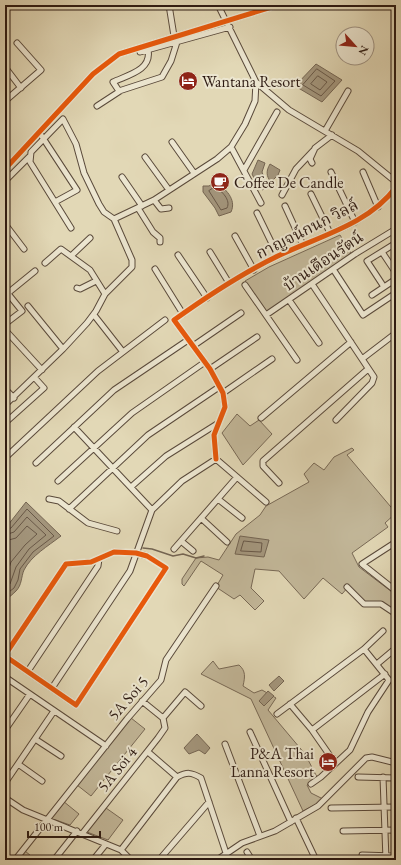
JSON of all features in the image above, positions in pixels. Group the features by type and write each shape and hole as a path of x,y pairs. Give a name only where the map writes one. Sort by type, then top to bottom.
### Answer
{"street":[{"path":"97,106 120,91 162,77 171,61 179,41 169,5"},
{"path":"218,5 256,82 289,110 358,151 396,182"},
{"path":"5,169 82,86 102,66 119,54 278,5"},
{"path":"140,52 230,27"},
{"path":"5,101 41,70 17,43"},
{"path":"120,91 113,82 143,68 149,58 148,50"},
{"path":"5,67 21,88"},
{"path":"114,219 154,200 217,159 232,146 255,101 256,82"},
{"path":"82,86 87,91"},
{"path":"325,131 348,90"},
{"path":"244,170 277,112"},
{"path":"5,181 29,157 31,152 62,119 76,144 84,173 99,204 104,212 114,219 132,260 132,267 105,294 94,315 63,349 14,398 5,405"},
{"path":"39,132 76,190 55,202"},
{"path":"282,195 296,169 313,151 332,135"},
{"path":"172,142 194,173"},
{"path":"232,146 261,204"},
{"path":"312,162 310,159 313,151"},
{"path":"29,157 30,162 71,228"},
{"path":"145,157 169,190"},
{"path":"331,172 355,222"},
{"path":"362,172 378,207"},
{"path":"122,177 153,232 160,238 160,242"},
{"name":"กาญจน์กนก วิลล์","path":"183,314 229,283 278,256 355,222 378,207 396,187"},
{"path":"311,194 330,233"},
{"path":"154,200 161,209 169,208"},
{"path":"285,206 303,245"},
{"path":"257,213 278,256"},
{"path":"5,224 24,249"},
{"name":"บ้านเดือนรัตน์","path":"266,315 354,254 396,229"},
{"path":"235,236 254,270"},
{"path":"72,256 90,238"},
{"path":"384,287 367,261 396,243"},
{"path":"45,263 61,249 90,270 105,294"},
{"path":"210,252 229,283"},
{"path":"382,252 396,273"},
{"path":"178,255 207,298"},
{"path":"131,487 166,456 217,424 224,415 225,407 223,393 210,369 174,320 183,314 154,269"},
{"path":"332,269 363,315 396,293"},
{"path":"5,324 22,311 6,291 36,271"},
{"path":"372,295 396,279"},
{"path":"77,288 80,289 96,281"},
{"path":"312,284 374,377 372,383 336,420"},
{"path":"245,285 297,360"},
{"path":"289,300 319,343"},
{"path":"28,306 63,349"},
{"path":"193,346 241,313"},
{"path":"94,315 123,352"},
{"path":"5,458 98,371 165,320"},
{"path":"7,332 42,370"},
{"path":"362,359 396,333"},
{"path":"210,369 257,337"},
{"path":"36,463 114,390 188,340"},
{"path":"261,418 351,342"},
{"path":"223,393 272,359"},
{"path":"58,481 93,447 132,413 205,362"},
{"path":"278,482 263,466 264,461 368,369"},
{"path":"5,423 44,388 34,378"},
{"path":"68,509 148,435 220,387"},
{"path":"5,389 14,398"},
{"path":"217,424 213,444 216,458 266,502"},
{"path":"74,427 152,510"},
{"path":"52,688 130,571 152,510 182,481 216,458"},
{"path":"174,548 237,477"},
{"path":"49,499 59,501 88,524 117,530"},
{"path":"218,499 242,518"},
{"path":"201,518 227,542"},
{"path":"181,541 193,551"},
{"path":"396,542 362,564 396,591"},
{"path":"114,552 136,553 147,556 166,568 76,705 5,655 66,564 91,562 114,552"},
{"path":"28,671 98,566 99,559"},
{"name":"5A Soi 5","path":"14,860 142,701 161,680 166,660 216,586"},
{"path":"347,587 364,604 381,604 396,614"},
{"path":"276,714 364,649 383,631"},
{"path":"377,664 396,648"},
{"path":"311,784 321,778 350,750 368,712 389,680 364,649"},
{"path":"312,730 385,674"},
{"path":"5,677 106,746"},
{"path":"142,701 163,718 185,692 201,706"},
{"path":"5,730 30,694"},
{"path":"290,704 312,730 336,763"},
{"path":"5,783 54,711"},
{"name":"5A Soi 4","path":"54,860 80,832 148,752 165,728 163,718"},
{"path":"250,732 291,822"},
{"path":"36,739 60,756"},
{"path":"225,744 260,836"},
{"path":"148,752 177,777"},
{"path":"218,860 242,843 291,822 318,806 366,758 372,757 396,763"},
{"path":"18,764 42,781"},
{"path":"121,850 177,777 185,773 192,772 201,778 226,853"},
{"path":"358,777 396,778"},
{"path":"383,777 386,858"},
{"path":"5,798 23,810 121,850 131,860"},
{"path":"159,860 208,802"},
{"path":"331,808 396,807"},
{"path":"296,818 316,860"},
{"path":"343,832 396,830"},
{"path":"93,860 106,844"},
{"path":"247,852 252,860"},
{"path":"362,855 386,858 396,856"}],"shaded area":[{"path":"340,235 351,253 267,313 245,281 269,267"},
{"path":"237,414 250,426 259,420 272,434 243,465 222,433"},
{"path":"352,448 354,450 347,455 396,513 385,523 388,527 352,553 359,567 396,595 396,608 394,611 383,603 365,602 349,586 342,594 323,578 304,599 279,571 255,569 251,588 264,601 255,610 240,595 234,599 216,587 223,575 201,561 184,586 182,584 182,579 196,558 208,557 219,560 236,534 260,515 266,506 309,482 304,474 314,463 324,470 334,457"},
{"path":"213,661 219,669 239,665 244,674 243,686 254,693 262,690 276,698 268,710 305,754 317,777 307,785 311,793 323,799 317,804 303,811 251,699 201,674"},
{"path":"131,718 145,729 91,796 77,785"},
{"path":"63,801 79,814 70,825 50,818"},
{"path":"106,808 123,820 108,840 87,832"},
{"path":"25,851 36,860 18,860"}],"water":[{"path":"316,64 342,80 322,102 295,86"},
{"path":"258,160 265,163 262,172 267,186 263,190 259,188 252,174"},
{"path":"270,164 280,170 278,175 271,182 267,173"},
{"path":"215,182 223,187 229,194 232,203 231,212 219,216 203,192 203,186 209,186"},
{"path":"26,502 61,536 31,560 24,570 18,589 5,601 5,526 8,525"},
{"path":"240,536 269,540 264,557 235,554"},
{"path":"279,676 284,681 274,691 269,685"},
{"path":"268,691 274,696 264,706 259,701"},
{"path":"197,734 210,748 205,754 199,750 189,754 184,748"}],"waterway":[{"path":"143,548 152,549 173,556 183,554 196,558 204,556"}],"cycle path":[{"path":"5,169 93,74 119,54 278,5"},
{"path":"216,459 214,435 225,407 223,393 210,369 174,320 212,294 253,269 280,255 358,220 385,200 396,187"},
{"path":"5,655 66,564 91,562 114,552 136,553 147,556 166,568 76,705 5,656"}],"place":[{"name":"Wantana Resort","path":"188,81"},
{"name":"Coffee De Candle","path":"220,182"},
{"name":"P&A Thai Lanna Resort","path":"328,762"}]}
